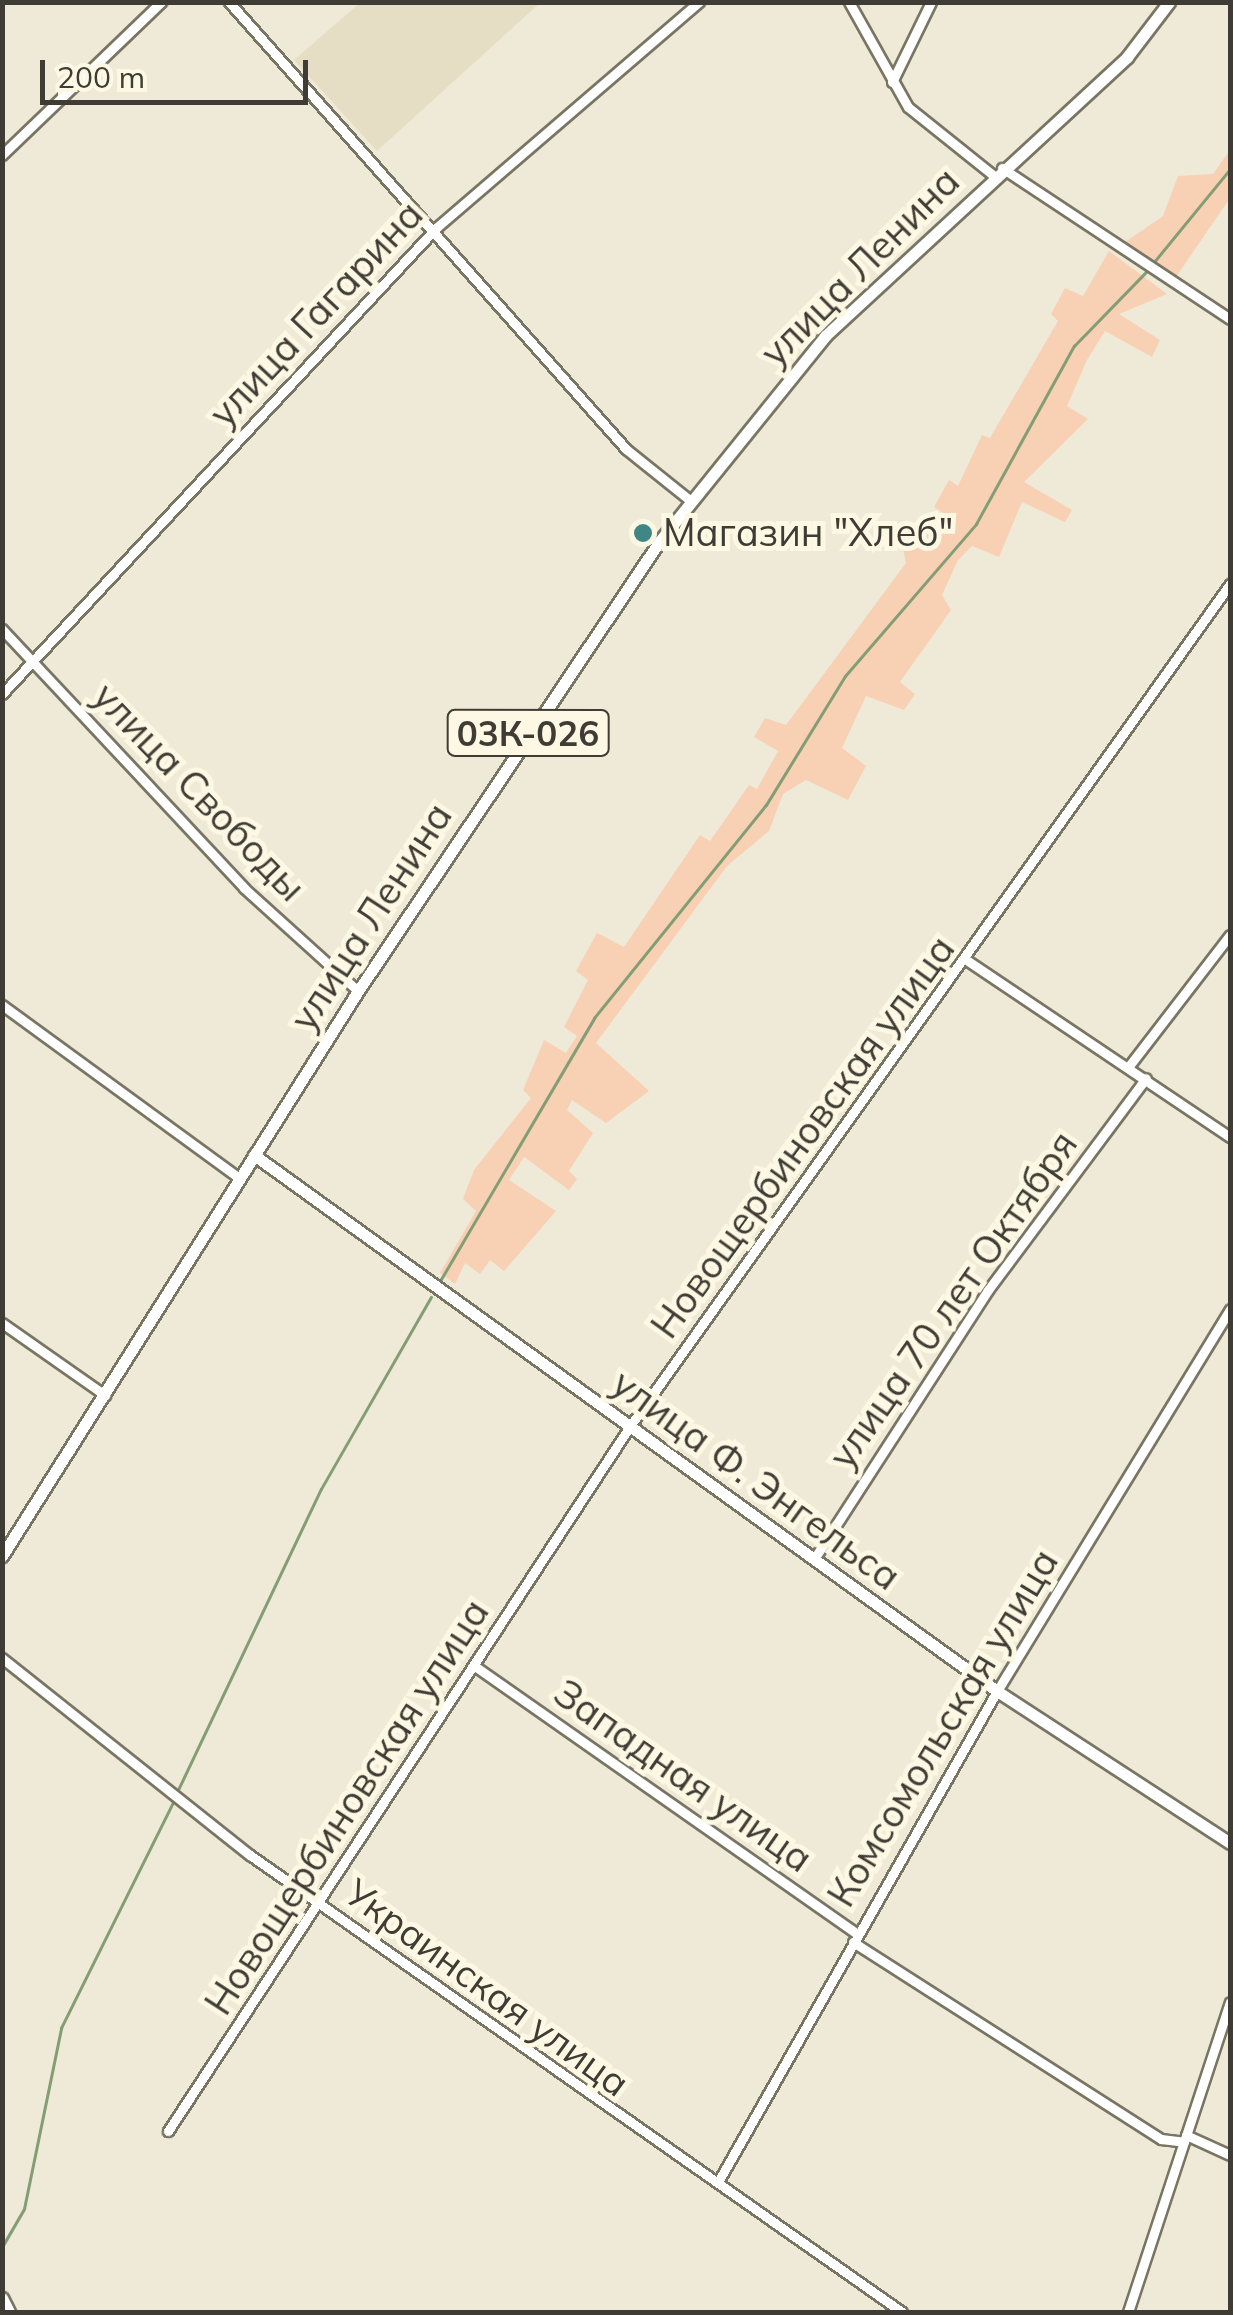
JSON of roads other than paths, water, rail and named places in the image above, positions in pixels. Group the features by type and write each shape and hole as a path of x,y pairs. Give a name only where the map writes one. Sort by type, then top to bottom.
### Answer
{"main road":[{"name":"улица Ленина","path":"2,1556 358,991 691,502 826,336 998,172 1127,57 1168,2"},
{"name":"улица Ф. Энгельса","path":"254,1155 997,1691 1230,1843"},
{"path":"2,2298 10,2312"}],"street":[{"path":"2,155 161,2"},
{"path":"228,2 436,228 626,449 691,502"},
{"name":"улица Гагарина","path":"2,694 436,228 699,2"},
{"path":"850,2 908,108 998,172 1230,320"},
{"path":"892,82 932,2"},
{"name":"Новощербиновская улица","path":"168,2131 322,1905 630,1426 968,960 1230,584"},
{"name":"улица Свободы","path":"2,629 244,888 358,991"},
{"path":"1129,1066 1230,935"},
{"path":"968,960 1230,1137"},
{"path":"2,1005 239,1178"},
{"name":"улица 70 лет Октября","path":"814,1560 988,1290 1146,1078"},
{"name":"Комсомольская улица","path":"718,2182 997,1691 1230,1309"},
{"path":"2,1323 106,1394"},
{"name":"Украинская улица","path":"2,1658 322,1905 676,2162 718,2182 902,2312"},
{"name":"Западная улица","path":"476,1667 855,1938 1161,2139 1185,2138 1230,2155"},
{"path":"1128,2312 1230,2002"}],"waterway":[{"path":"1154,262 1230,169"},
{"path":"440,1281 594,1018 766,805 845,676 976,524 1074,346 1149,269"},
{"path":"177,1792 321,1489 431,1297"},
{"path":"2,2247 24,2209 61,2028 174,1800"}],"place":[{"name":"Магазин \"Хлеб\"","path":"643,533"}]}
